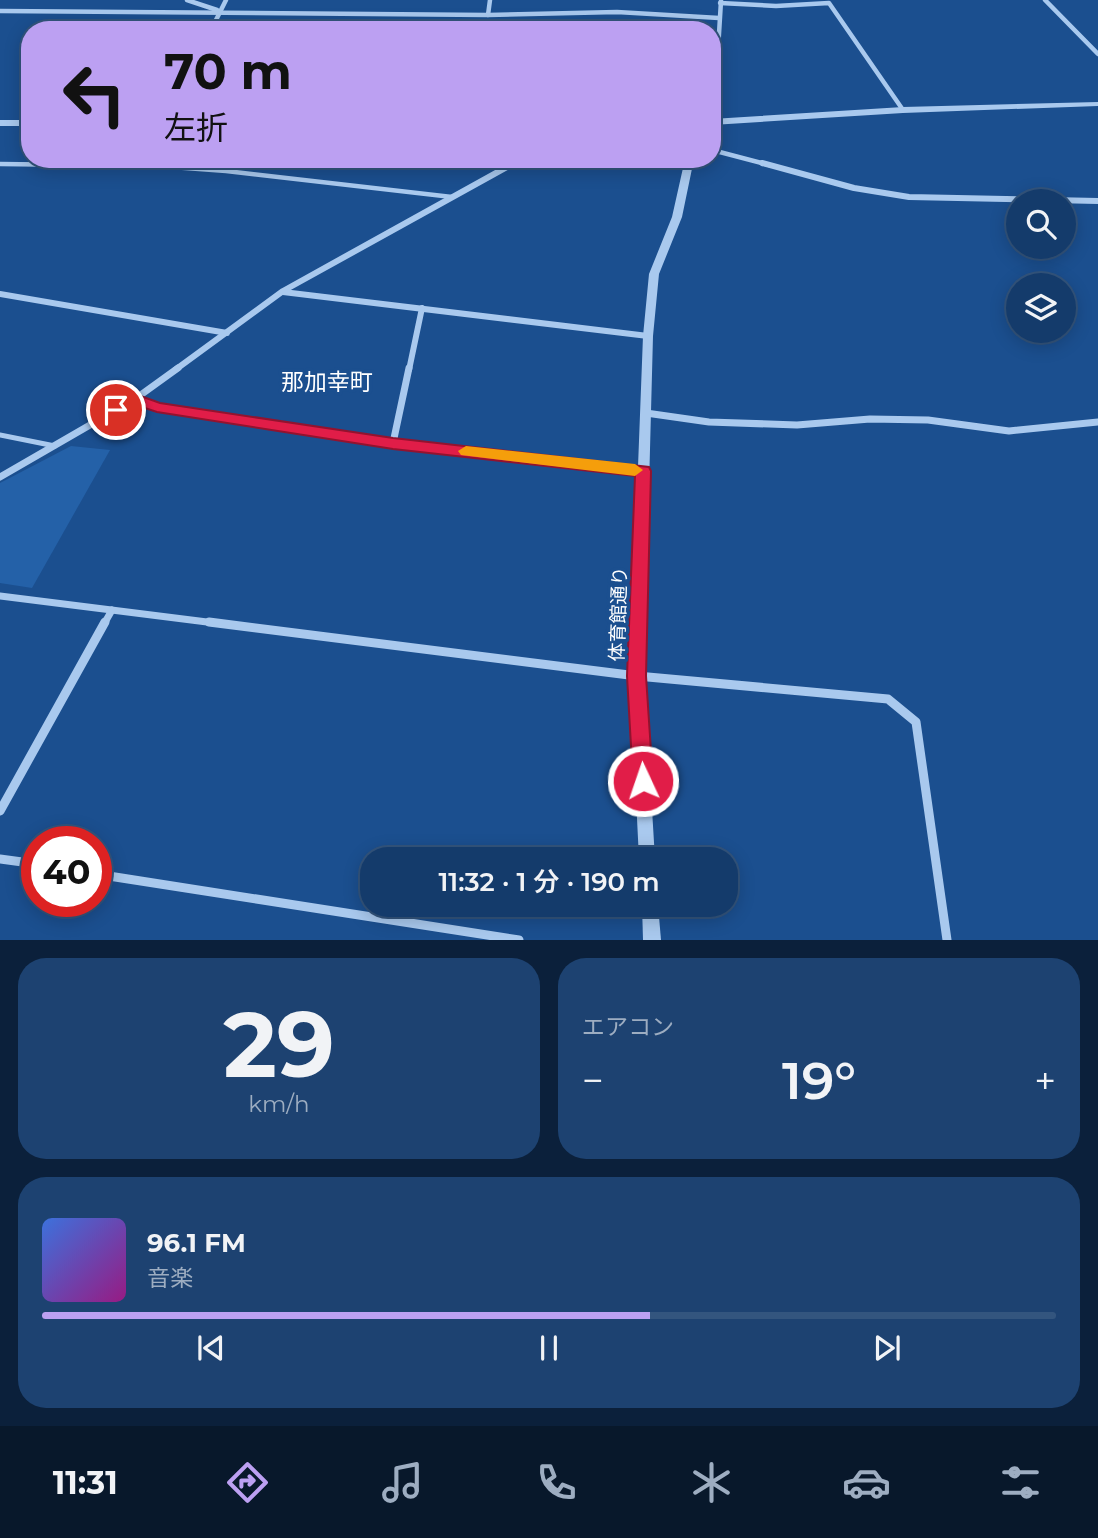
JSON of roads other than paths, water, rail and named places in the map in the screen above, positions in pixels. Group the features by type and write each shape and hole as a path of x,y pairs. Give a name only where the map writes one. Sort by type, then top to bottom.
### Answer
{"street":[{"path":"187,0 221,11"},
{"path":"216,21 226,0"},
{"path":"488,15 490,0"},
{"path":"1045,0 1098,54"},
{"path":"719,21 720,2 776,6 829,3 902,110"},
{"path":"0,11 488,15 617,12 719,18"},
{"path":"721,121 902,110 1098,104"},
{"path":"0,123 21,123"},
{"path":"721,152 854,188 909,197 1098,201"},
{"path":"0,477 135,398 283,292 509,168"},
{"name":"体育館通り","path":"646,847 637,676 648,336 654,274 677,217 688,168"},
{"path":"283,292 648,336"},
{"path":"0,294 228,333"},
{"path":"393,443 422,308"},
{"path":"135,398 157,407 393,443 643,471"},
{"path":"646,413 709,422 797,425 870,419 929,420 1009,431 1098,422"},
{"path":"0,596 637,676 888,699 916,722 947,940"},
{"path":"0,811 112,610"},
{"path":"0,859 21,862"},
{"path":"112,876 519,940"},
{"path":"651,917 652,940"}],"lane":[{"path":"0,164 21,164"},
{"path":"185,168 453,197"},
{"path":"0,435 56,446"}],"district":[{"name":"那加幸町","path":"327,382"}]}
